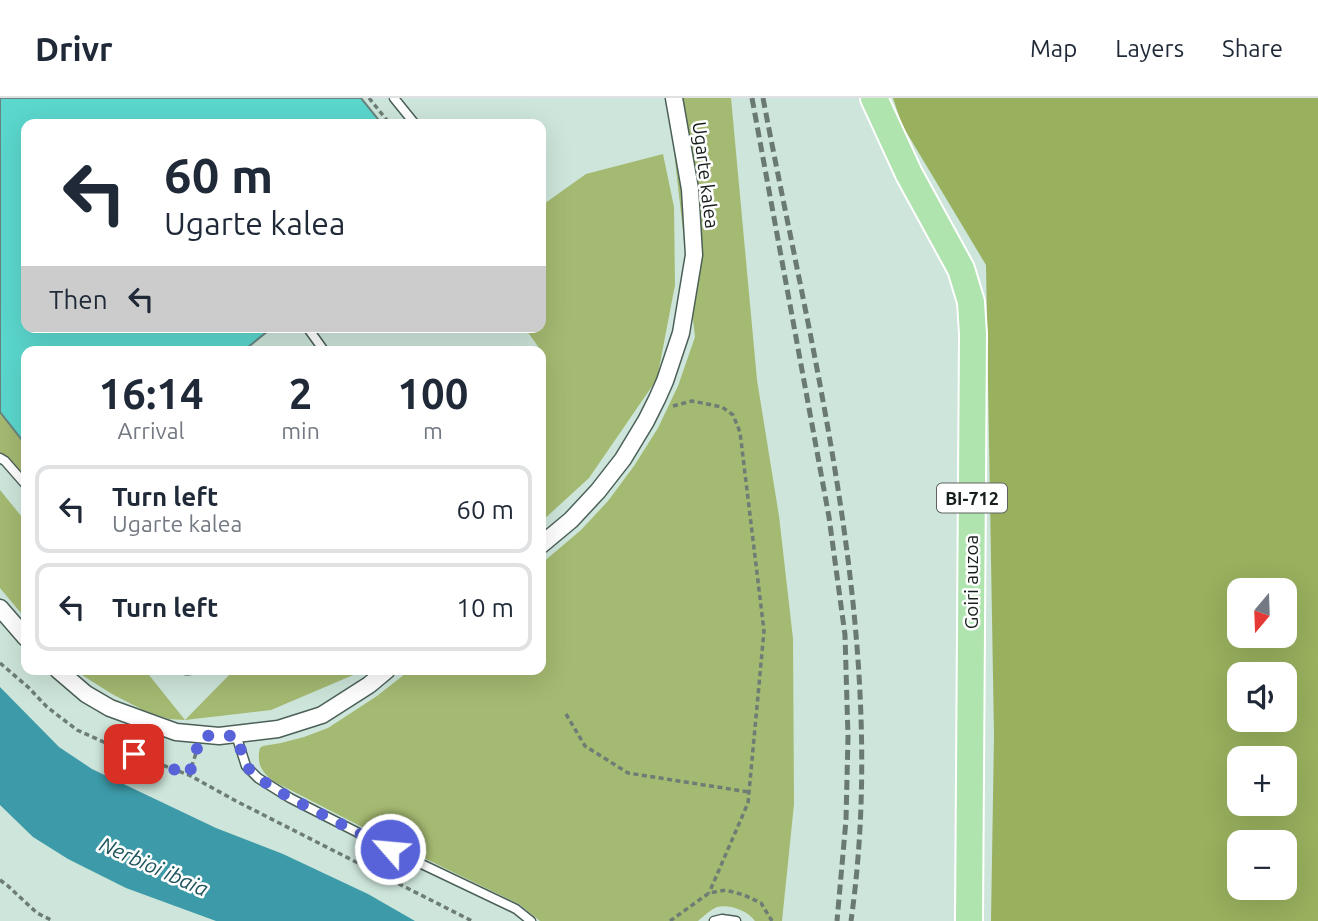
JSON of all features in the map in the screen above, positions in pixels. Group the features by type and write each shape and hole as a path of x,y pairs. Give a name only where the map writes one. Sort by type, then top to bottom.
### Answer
{"main road":[{"name":"Goiri auzoa","path":"874,98 909,174 961,269 971,302 973,334 969,921"}],"street":[{"name":"Ugarte kalea","path":"546,541 571,520 623,459 661,390 681,333 694,255 691,189 674,98"},
{"path":"0,608 21,632"},
{"path":"64,675 86,694 110,708 176,732 219,737 278,729 321,715 381,675"}],"lane":[{"path":"398,100 411,119"},
{"path":"0,458 21,479"},
{"path":"236,735 246,766 258,778 290,798 390,849 516,909 531,921"},
{"path":"714,921 736,921"}],"path":[{"path":"369,98 386,119"},
{"path":"672,407 692,401 722,407 733,415 740,432 764,631 748,803 709,893"},
{"path":"0,663 47,707 77,730 189,775 472,921"},
{"path":"566,714 585,746 628,773 749,792"},
{"path":"189,775 201,735"},
{"path":"0,880 37,913 53,921"},
{"path":"670,921 709,893 726,890 761,903 772,921"}],"green space":[{"path":"668,98 731,98 757,380 779,516 793,639 794,804 782,921 755,921 743,911 722,906 698,921 540,921 519,904 393,843 275,782 267,775 261,768 260,748 328,728 404,675 546,675 546,560 581,530 608,501 634,466 658,428 678,386 695,337"},
{"path":"893,98 1318,98 1318,921 991,921 994,735 986,265 902,125"},
{"path":"663,154 674,207 675,285 657,379 589,478 546,517 546,346 538,346 528,333 546,333 546,202 586,174"},
{"path":"0,412 21,439 21,487 0,460"},
{"path":"0,490 21,516 21,613 0,588"},
{"path":"82,675 149,675 185,720 169,719 143,710"},
{"path":"229,675 353,675 271,710 185,720"}],"water":[{"name":"Nerbioi ibaia","path":"0,687 59,747 92,769 216,828 283,854 368,894 415,921 216,921 126,888 68,859 33,837 0,805"}],"building":[{"path":"0,98 361,98 378,119 21,119 21,333 266,333 249,346 21,346 21,439 0,412"}],"railway":[{"path":"752,98 829,517 845,635 848,737 846,820 837,921"},
{"path":"763,98 824,404 854,610 861,714 861,817 851,921"}],"route":[{"path":"134,754 189,775 201,735 236,735 246,766 258,778 290,798 390,849"}]}
